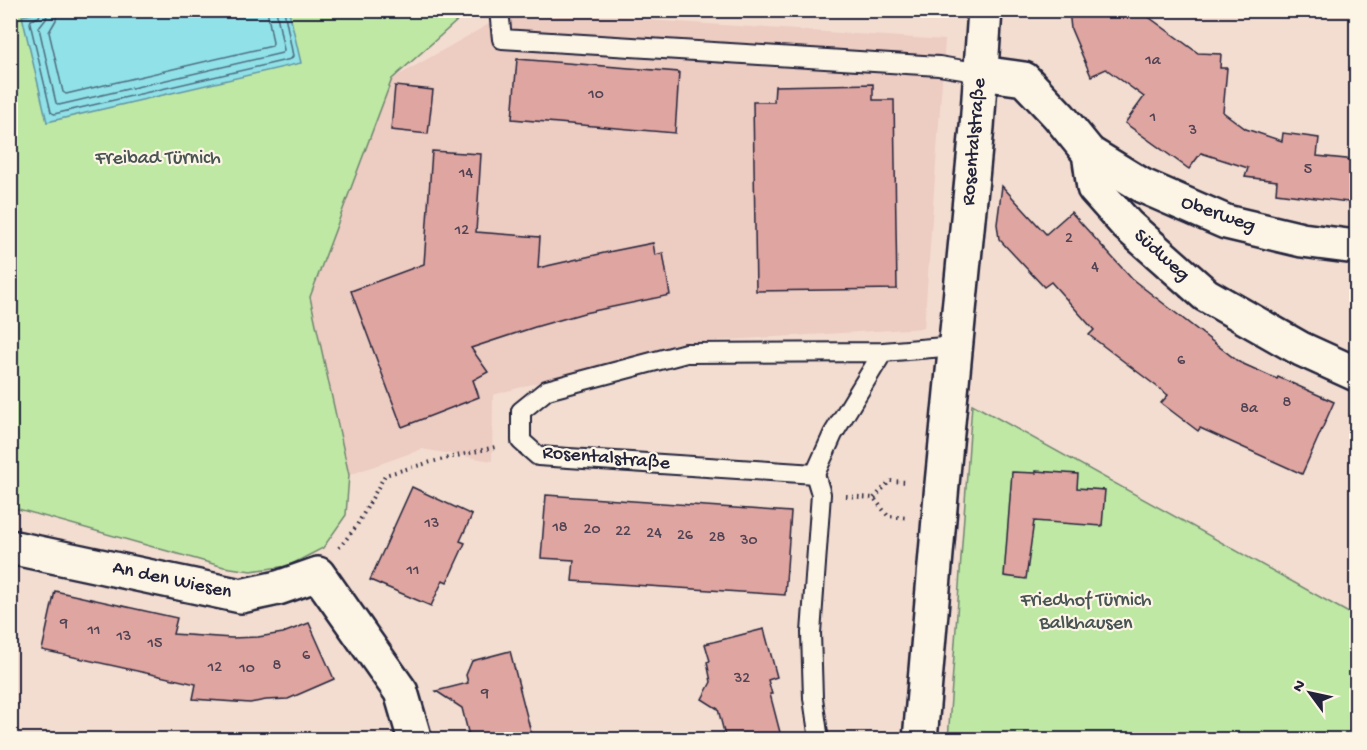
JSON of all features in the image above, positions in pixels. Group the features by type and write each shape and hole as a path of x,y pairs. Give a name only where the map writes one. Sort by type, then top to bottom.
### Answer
{"street":[{"name":"Rosentalstraße","path":"920,740 985,10"},
{"path":"981,73 1024,79 1059,116 1089,153"},
{"name":"Oberweg","path":"1089,153 1143,186 1226,222 1302,240 1356,247"},
{"name":"Südweg","path":"1089,153 1094,188 1127,225 1206,295 1301,349 1356,374"},
{"name":"An den Wiesen","path":"10,547 241,596 278,588 318,574"},
{"path":"318,574 401,692 415,740"}],"lane":[{"path":"499,10 502,39 939,66 981,73"},
{"name":"Rosentalstraße","path":"815,474 538,456 521,441 521,411 547,390 686,353 883,352 956,346"},
{"path":"819,740 813,698 811,633 821,494 815,474 833,434 883,352"}],"path":[{"path":"318,574 356,526 385,475 521,441"},
{"path":"821,494 874,498 888,516 939,521"}],"shaded area":[{"path":"512,11 945,40 924,328 679,343 493,395 492,461 422,449 349,475 310,297 392,79"}],"green space":[{"name":"Freibad Türnich","path":"10,11 468,11 392,79 310,297 349,475 346,515 323,548 288,566 251,571 224,567 11,507"},
{"name":"Friedhof Türnich Balkhausen","path":"972,404 1356,617 1356,739 948,740"}],"water":[{"path":"46,11 289,11 301,63 47,122 22,16"}],"building":[{"path":"1069,10 1139,10 1198,53 1221,54 1220,68 1227,68 1223,112 1246,129 1282,141 1283,133 1319,138 1317,156 1356,160 1356,203 1276,193 1277,181 1245,177 1248,168 1201,153 1189,169 1125,123 1144,97 1106,69 1091,76 1071,29"},
{"path":"517,59 679,72 675,133 512,119"},
{"path":"873,84 873,100 894,100 897,289 756,291 753,102 774,102 775,86"},
{"path":"395,86 433,90 428,134 391,130"},
{"path":"432,151 481,154 476,232 540,237 538,268 653,243 655,255 663,253 670,295 584,313 471,348 488,372 473,380 479,397 402,427 351,291 424,264"},
{"path":"1002,186 1046,234 1071,212 1132,279 1239,362 1334,402 1302,474 1200,428 1198,431 1161,403 1168,395 1089,335 1094,330 1051,282 1044,287 999,239 997,224"},
{"path":"1036,471 1078,474 1077,488 1105,490 1102,526 1034,521 1026,579 1004,576 1012,472 1036,473"},
{"path":"412,487 472,515 460,541 465,543 447,582 443,580 431,606 370,580"},
{"path":"546,495 791,512 785,595 572,581 574,560 541,558"},
{"path":"55,591 177,618 173,634 232,638 258,637 283,633 309,623 334,679 288,699 250,703 193,699 196,684 42,650"},
{"path":"764,629 777,677 768,680 782,740 726,740 718,709 702,699 711,682 707,662 710,661 705,644"},
{"path":"510,651 533,740 470,740 462,708 436,691 468,683 466,675 472,661"}]}
